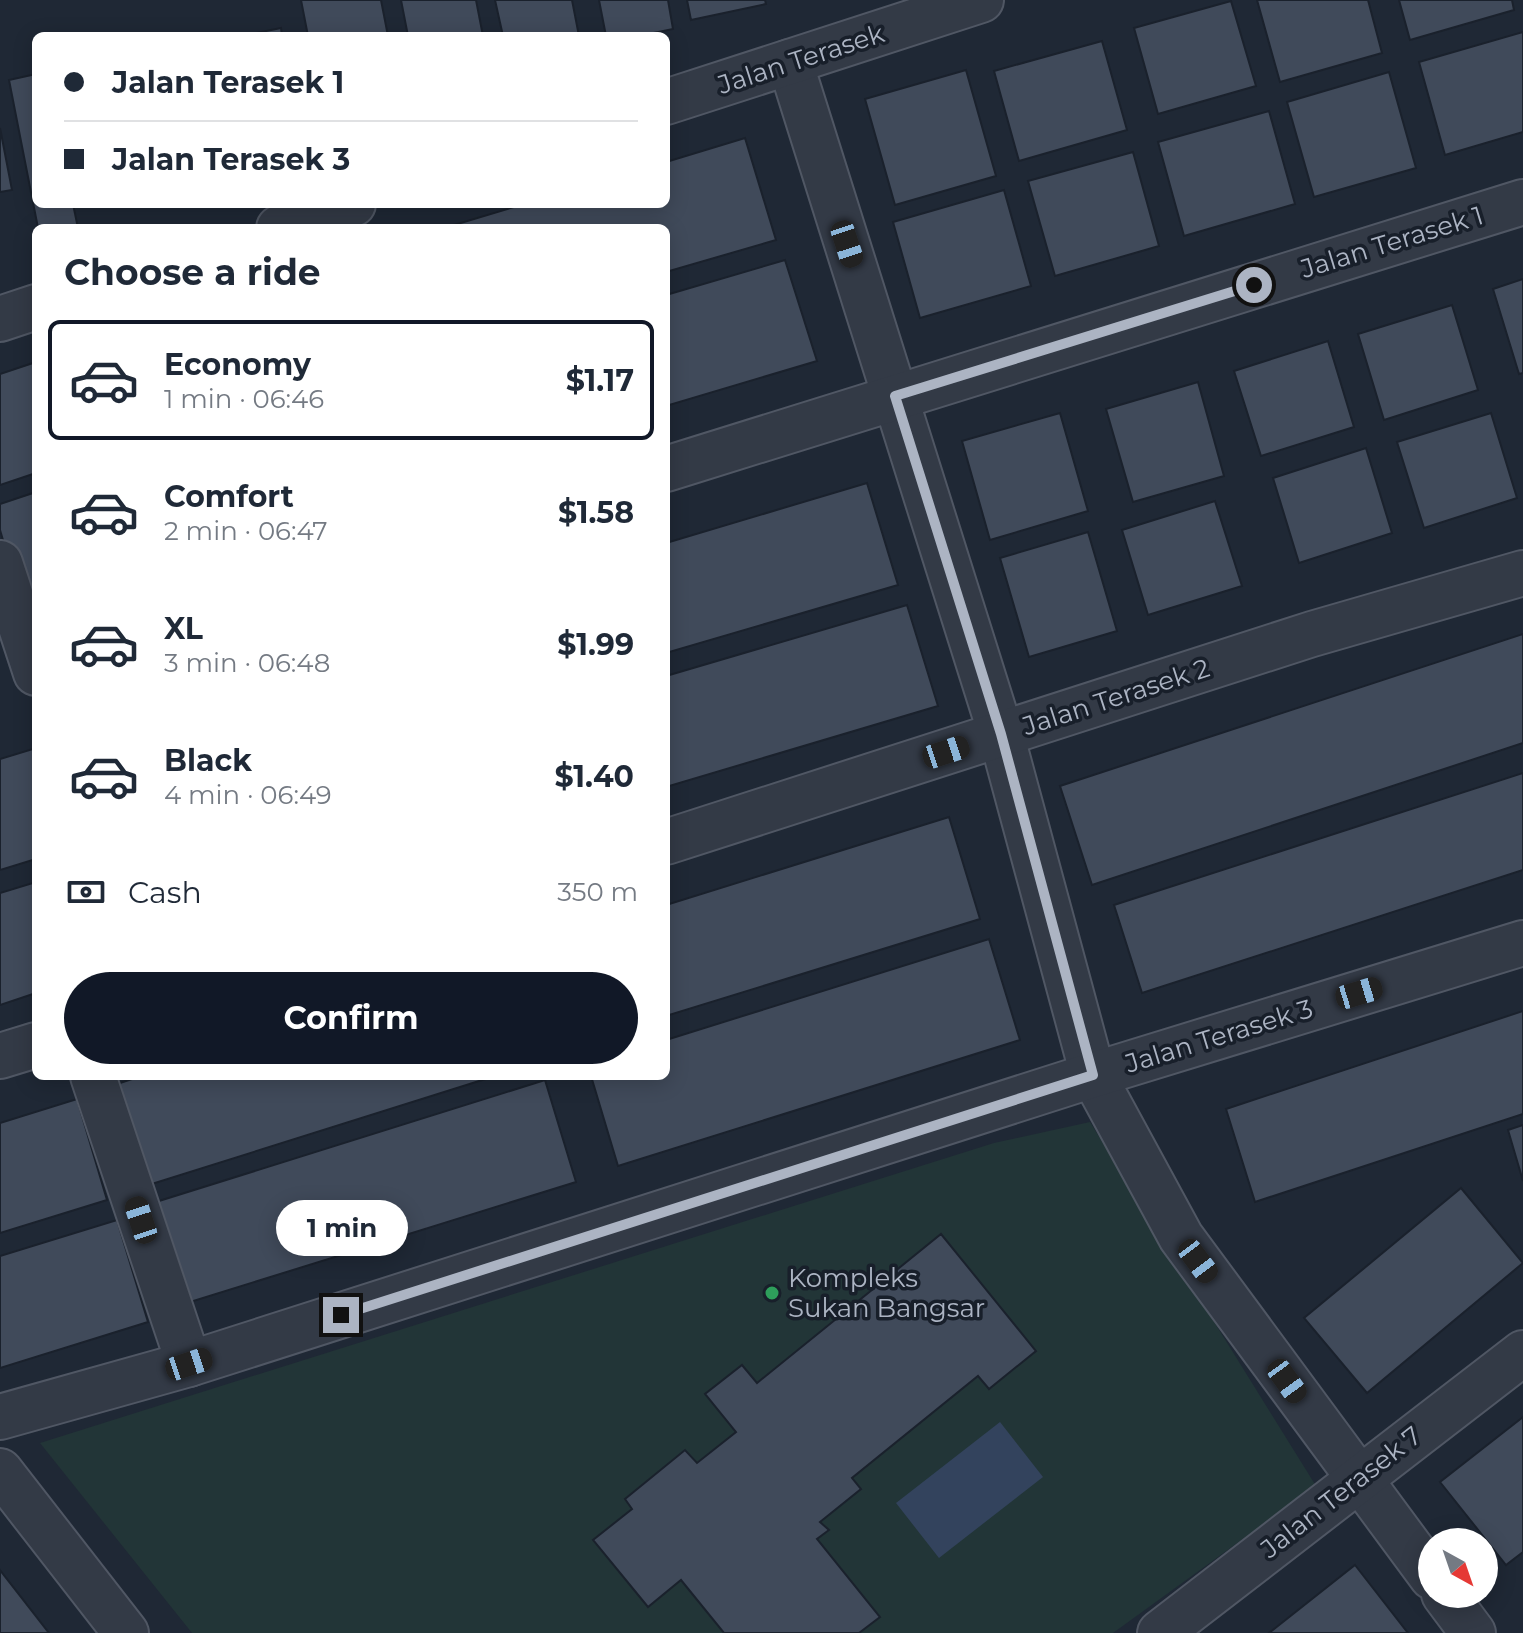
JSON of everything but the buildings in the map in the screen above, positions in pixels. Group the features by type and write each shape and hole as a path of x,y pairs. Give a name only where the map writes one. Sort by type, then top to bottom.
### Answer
{"street":[{"name":"Jalan Terasek","path":"670,101 981,0"},
{"path":"790,62 1001,734 1093,1075 1181,1237 1418,1558"},
{"name":"Jalan Terasek 1","path":"670,468 1523,202"},
{"path":"291,224 341,208"},
{"path":"0,319 32,308"},
{"path":"0,563 32,661"},
{"name":"Jalan Terasek 2","path":"670,841 1312,634 1523,573"},
{"path":"0,685 32,674"},
{"name":"Jalan Terasek 3","path":"0,1417 189,1364 1093,1075 1523,943"},
{"path":"0,1056 32,1046"},
{"path":"94,1080 189,1364"},
{"name":"Jalan Terasek 7","path":"1160,1633 1358,1477 1523,1353"},
{"path":"0,1471 126,1633"},
{"path":"1454,1608 1473,1633"}],"shaded area":[{"name":"Kompleks Sukan Bangsar","path":"1090,1122 1316,1486 1113,1633 192,1633 40,1443 994,1143"}],"water":[{"path":"1000,1422 1043,1477 939,1558 896,1503"}],"place":[{"name":"Kompleks Sukan Bangsar","path":"772,1293"}],"route":[{"path":"341,1315 1093,1075 1001,734 895,396 1254,285"}]}
